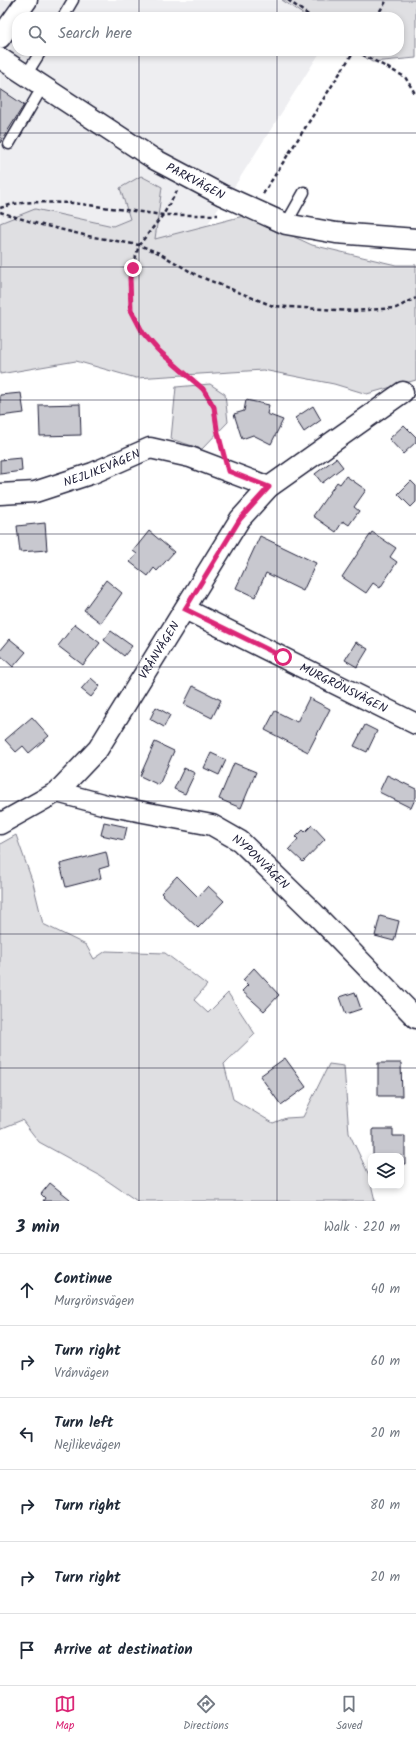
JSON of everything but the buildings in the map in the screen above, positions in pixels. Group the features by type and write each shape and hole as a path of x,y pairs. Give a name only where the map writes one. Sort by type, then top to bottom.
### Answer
{"street":[{"path":"18,12 27,0"},
{"path":"0,38 12,21"},
{"name":"PARKVÄGEN","path":"0,58 154,159 286,224 336,233 416,238"},
{"name":"VRÅNVÄGEN","path":"0,824 57,792 98,750 240,519 269,487 403,392"},
{"name":"NEJLIKEVÄGEN","path":"0,494 35,492 93,473 150,448 190,458 269,487"},
{"name":"MURGRÖNSVÄGEN","path":"185,609 416,724"},
{"name":"NYPONVÄGEN","path":"57,792 106,805 212,825 240,841 313,912 416,1018"}],"lane":[{"path":"66,12 74,0"},
{"path":"26,75 39,56"},
{"path":"9,144 43,86"},
{"path":"286,224 304,192"}],"path":[{"path":"288,0 304,12"},
{"path":"379,12 387,0"},
{"path":"253,209 352,56"},
{"path":"365,56 405,77 416,95"},
{"path":"186,176 163,215 139,245 130,278 131,310 143,333 158,350 203,389 214,407 217,429 228,471"},
{"path":"0,208 13,204 33,202 73,203 163,215 225,214"},
{"path":"0,212 38,224 88,236 139,245 159,253 196,275 273,306 353,311 396,308 416,298"}],"shaded area":[{"path":"0,0 282,0 300,12 12,12 12,56 318,56 234,187 206,226 155,239 162,187 130,219 113,226 35,209 0,223"},
{"path":"282,0 416,0 416,58 372,62 363,56 404,56 404,12 300,12"},
{"path":"141,176 162,187 155,239 247,215 312,245 396,265 416,265 416,380 367,394 334,384 263,370 136,378 76,361 0,374 0,223 35,209 113,226 130,219 120,188"},
{"path":"210,384 225,394 228,422 202,449 171,439 176,387"},
{"path":"16,835 33,883 43,924 86,945 94,959 106,951 165,953 207,985 194,1000 208,1013 228,993 255,1034 224,1064 233,1099 273,1123 286,1118 303,1117 329,1064 344,1066 349,1133 368,1173 368,1189 372,1189 375,1201 137,1201 99,1175 39,1142 22,1120 0,1129 0,844"}],"route":[{"path":"133,268 130,278 131,310 143,333 158,350 203,389 214,407 217,429 228,471 269,487 240,519 185,609 283,657"}]}
